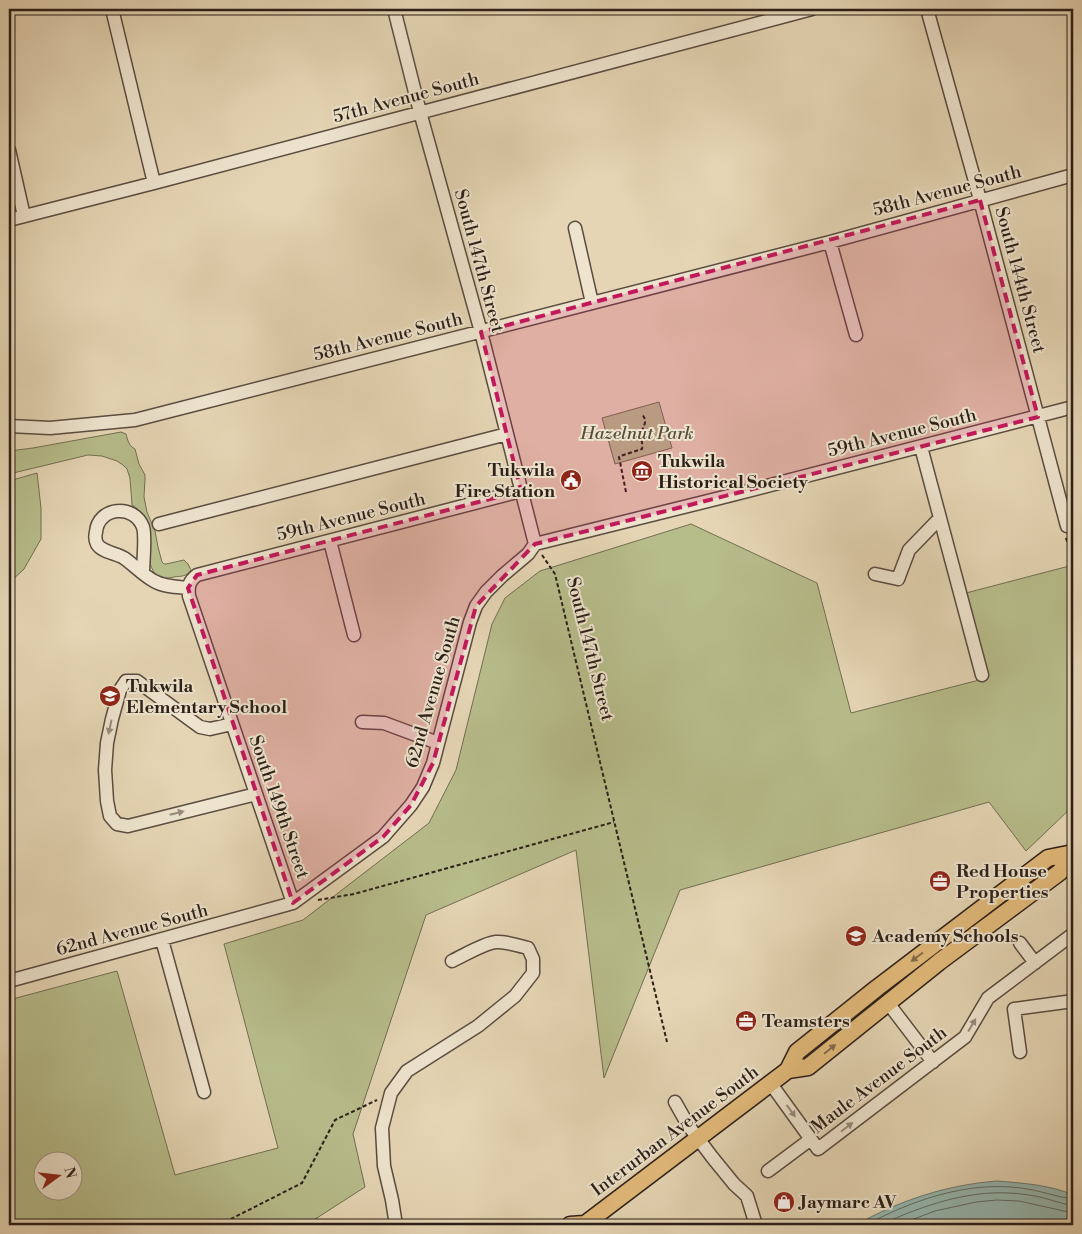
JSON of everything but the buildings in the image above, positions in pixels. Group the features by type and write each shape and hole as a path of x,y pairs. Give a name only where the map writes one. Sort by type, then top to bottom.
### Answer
{"main road":[{"name":"Interurban Avenue South","path":"788,1070 808,1067 968,940 1060,872 1073,853"},
{"name":"Interurban Avenue South","path":"580,1225 771,1084 788,1070 797,1052 877,988 1048,858 1073,853"}],"street":[{"path":"112,9 154,183"},
{"name":"South 147th Street","path":"394,9 420,112 481,332 535,544"},
{"name":"57th Avenue South","path":"9,220 812,9"},
{"name":"South 144th Street","path":"927,9 1067,526"},
{"path":"9,150 24,216"},
{"name":"58th Avenue South","path":"9,426 50,428 135,420 830,242 1073,175"},
{"path":"575,228 592,303"},
{"path":"830,242 856,335"},
{"name":"59th Avenue South","path":"535,544 1073,407"},
{"path":"159,524 507,434"},
{"path":"921,447 982,675"},
{"name":"59th Avenue South","path":"190,584 197,575 521,491"},
{"path":"143,573 143,527 139,520 126,511 119,510 106,514 99,521 96,529 95,539 102,549 124,558 154,582 160,584 190,584"},
{"path":"875,574 898,579 909,550 940,518"},
{"path":"330,540 354,635"},
{"name":"62nd Avenue South","path":"9,981 293,903 383,837 411,805 423,787 433,763 470,622 476,606 486,592 528,554 535,544"},
{"name":"South 149th Street","path":"190,584 189,596 293,903"},
{"path":"232,724 210,728 200,727 137,681 126,681 120,690 107,743 104,770 106,801 110,816 117,824 128,826 256,794"},
{"path":"362,722 384,723 438,743"},
{"name":"Maule Avenue South","path":"768,1171 811,1139 818,1149 965,1037 988,998 1073,934"},
{"path":"162,940 204,1092"},
{"path":"396,1225 384,1166 382,1128 391,1093 406,1071 478,1026 516,996 533,973 533,959 528,948 496,942 452,961"},
{"path":"1020,943 1035,963"},
{"path":"1020,1052 1014,1009 1073,1001"},
{"path":"888,1003 932,1062"},
{"path":"771,1084 811,1139"},
{"path":"674,1102 698,1139 734,1184 747,1196 756,1225"}],"path":[{"path":"626,492 618,457 642,449 641,434 645,426 642,414"},
{"path":"1067,526 1066,538 1073,562"},
{"name":"South 147th Street","path":"535,544 555,574 667,1042"},
{"path":"293,903 354,894 614,822"},
{"path":"220,1225 302,1183 335,1120 391,1093"}],"highlighted area":[{"path":"980,200 1038,417 535,544 476,606 433,763 411,805 383,837 293,903 188,588 197,575 521,491 481,332"}],"green space":[{"name":"Hazelnut Park","path":"659,402 672,448 615,464 602,418"},
{"path":"121,432 126,434 130,445 135,449 139,464 145,475 144,497 147,512 155,531 162,562 166,564 184,560 191,570 185,575 164,578 154,573 148,554 144,519 136,507 132,505 130,478 127,469 117,461 102,456 88,455 9,474 9,451"},
{"path":"37,473 41,508 41,539 24,569 9,583 9,481"},
{"path":"691,524 817,583 851,713 987,678 966,593 1073,565 1073,806 1026,851 989,802 680,890 604,1078 576,850 426,915 353,1134 365,1187 306,1225 14,1225 9,1203 9,1000 117,971 175,1175 278,1148 224,944 303,920 429,823 456,770 492,624 505,598 540,571"}],"water":[{"path":"997,1181 1046,1187 1073,1195 1073,1225 856,1225 890,1208 924,1195 960,1186"}],"place":[{"name":"Tukwila Historical Society","path":"642,471"},
{"name":"Tukwila Fire Station","path":"571,480"},
{"name":"Tukwila Elementary School","path":"110,696"},
{"name":"Red House Properties","path":"940,881"},
{"name":"Academy Schools","path":"856,936"},
{"name":"Teamsters","path":"746,1021"},
{"name":"Jaymarc AV","path":"784,1202"}]}
